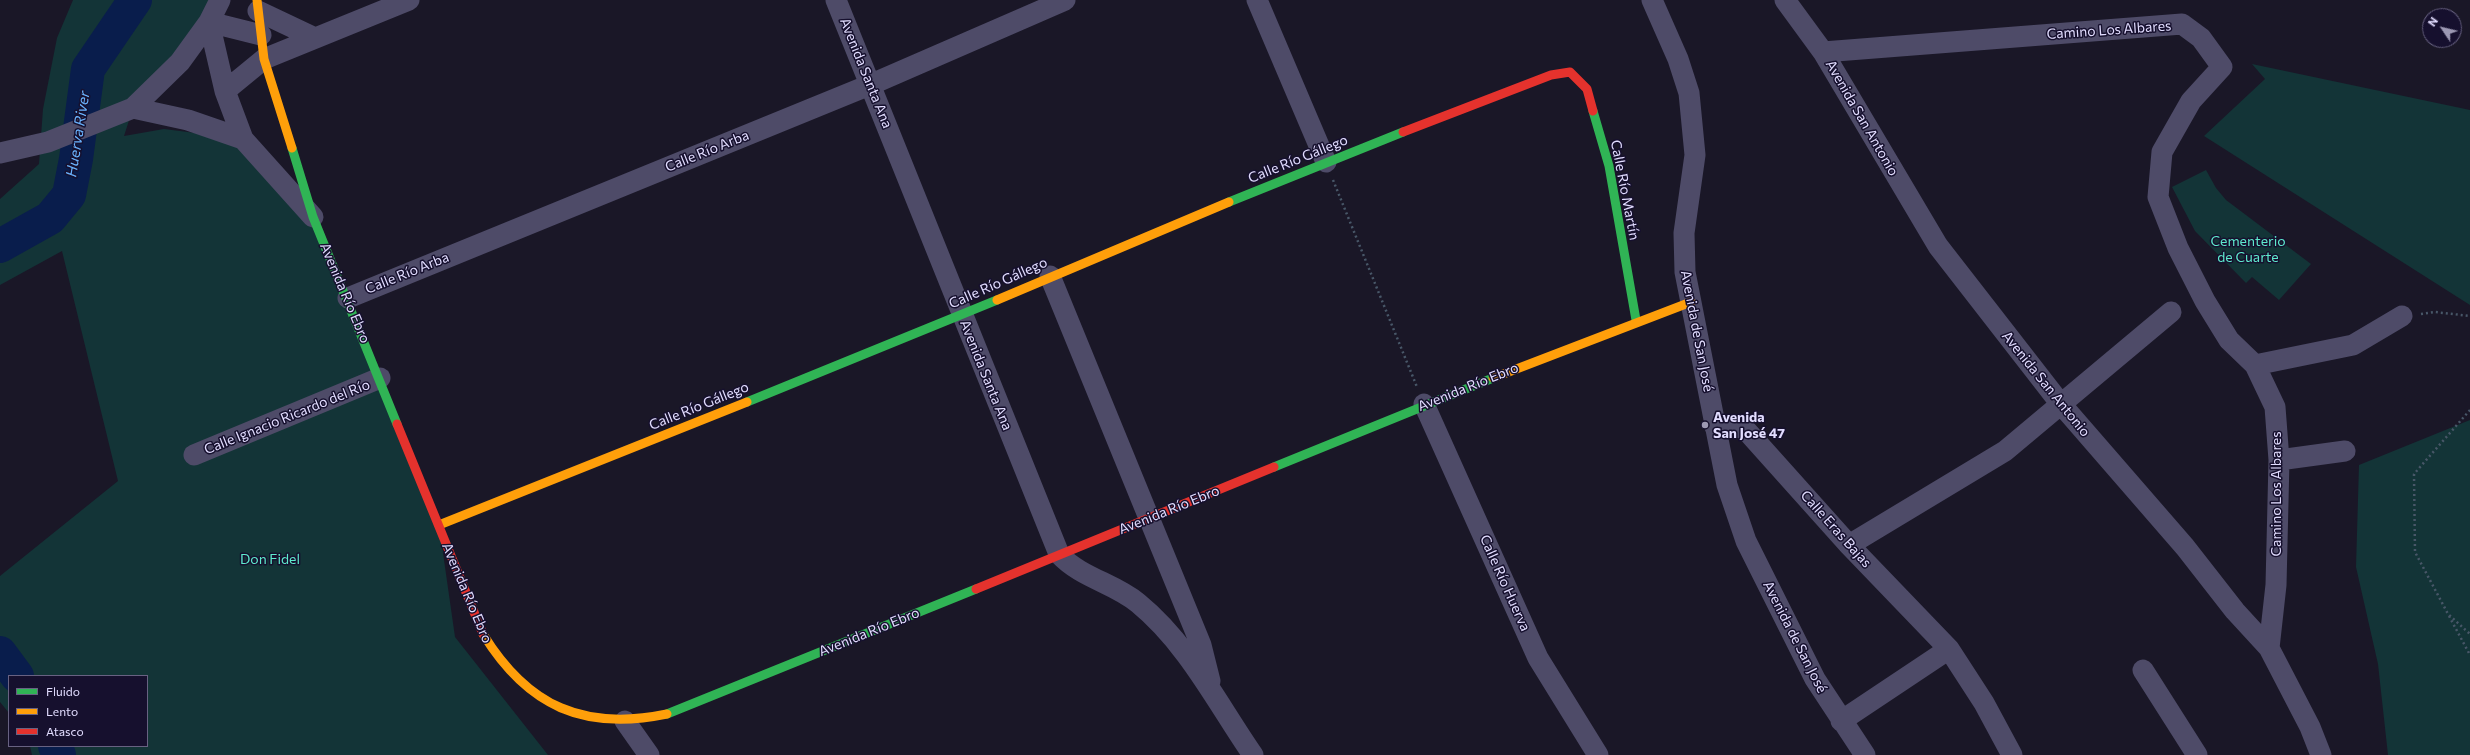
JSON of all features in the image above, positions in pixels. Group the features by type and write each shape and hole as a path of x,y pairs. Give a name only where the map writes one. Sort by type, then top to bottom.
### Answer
{"street":[{"path":"0,153 48,142 133,108 180,62 209,22 220,0"},
{"path":"225,91 264,59 410,0"},
{"name":"Avenida Santa Ana","path":"836,0 872,84 962,316 1059,554 1078,571 1137,602 1172,638 1213,691 1253,755"},
{"name":"Calle Río Arba","path":"348,298 872,84 1065,0"},
{"path":"1257,0 1326,162"},
{"name":"Avenida de San José","path":"1652,0 1678,59 1689,93 1694,125 1694,171 1684,233 1684,253 1691,302 1727,485 1746,541 1815,679 1841,721 1856,752"},
{"name":"Avenida San Antonio","path":"1785,0 1823,52 1938,246 2060,403 2185,546 2235,611 2269,648 2310,727 2322,754"},
{"path":"258,5 315,38"},
{"name":"Avenida Río Ebro","path":"258,5 264,59 313,217 348,298 483,635 496,656 513,676 534,694 568,712 589,718 625,721 654,718 668,714 1424,404 1636,320 1691,302"},
{"path":"209,22 261,35"},
{"name":"Avenida Río Ebro","path":"209,22 225,91 243,139 313,217"},
{"name":"Camino Los Albares","path":"1823,52 2182,24 2201,38 2222,67 2190,102 2162,152 2158,197 2178,248 2205,300 2229,340 2255,365 2275,407 2279,460 2276,585 2269,648"},
{"name":"Calle Río Gállego","path":"439,525 962,316 1050,276 1326,162 1551,75 1570,72"},
{"name":"Calle Río Martín","path":"1570,72 1587,88 1609,166 1636,320"},
{"name":"Avenida Río Ebro","path":"133,108 188,120 243,139"},
{"name":"Avenida Santa Ana","path":"1050,276 1201,645 1213,691"},
{"path":"1849,545 1990,462 2171,312"},
{"path":"2255,365 2353,345 2402,316"},
{"name":"Calle Ignacio Ricardo del Río","path":"194,455 380,378"},
{"name":"Calle Río Huerva","path":"1424,404 1538,658 1598,755"},
{"name":"Calle Eras Bajas","path":"1715,427 1738,427 1746,430 1849,545 1949,649 1984,704 2012,755"},
{"path":"2279,460 2345,451"},
{"path":"1841,721 1949,649"},
{"path":"2144,670 2197,755"},
{"path":"625,721 649,755"}],"path":[{"path":"1326,162 1424,404"},
{"path":"2402,316 2435,312 2470,316"},
{"path":"2470,410 2414,474 2415,552 2470,655"},
{"path":"2448,614 2470,634"}],"green space":[{"name":"Don Fidel","path":"73,0 212,0 209,22 133,108 124,136 164,129 243,139 313,217 439,525 455,637 548,755 32,755 30,747 148,747 148,675 8,675 8,712 0,702 0,576 118,481 62,251 0,285 0,199 39,164 43,109 57,38"},
{"path":"2252,64 2470,110 2470,305 2204,136 2265,79"},
{"name":"Cementerio de Cuarte","path":"2206,170 2216,188 2226,200 2311,264 2279,300 2252,277 2246,283 2195,231 2172,187"},
{"path":"2470,420 2470,755 2388,755 2378,664 2356,567 2359,465"}],"waterway":[{"name":"Huerva River","path":"0,246 50,218 69,195 76,159 88,69 135,0"},
{"name":"Huerva River","path":"0,653 16,675"},
{"name":"Huerva River","path":"55,747 59,755"}],"traffic: fast":[{"path":"1593,111 1609,166 1636,320"},
{"path":"1229,202 1403,132"},
{"path":"292,148 313,217 397,424"},
{"path":"747,402 997,300"},
{"path":"1274,467 1493,378"},
{"path":"667,714 976,589"}],"traffic: slow":[{"path":"257,0 264,59 292,148"},
{"path":"997,300 1229,202"},
{"path":"1493,378 1691,302"},
{"path":"439,525 747,402"},
{"path":"483,634 500,659 519,680 539,696 561,708 584,715 610,719 637,718 667,714"}],"traffic: jam":[{"path":"1403,132 1551,75 1570,72 1587,89 1593,111"},
{"path":"397,424 483,634"},
{"path":"976,589 1274,467"}],"place":[{"name":"Avenida San José 47","path":"1705,425"}]}
